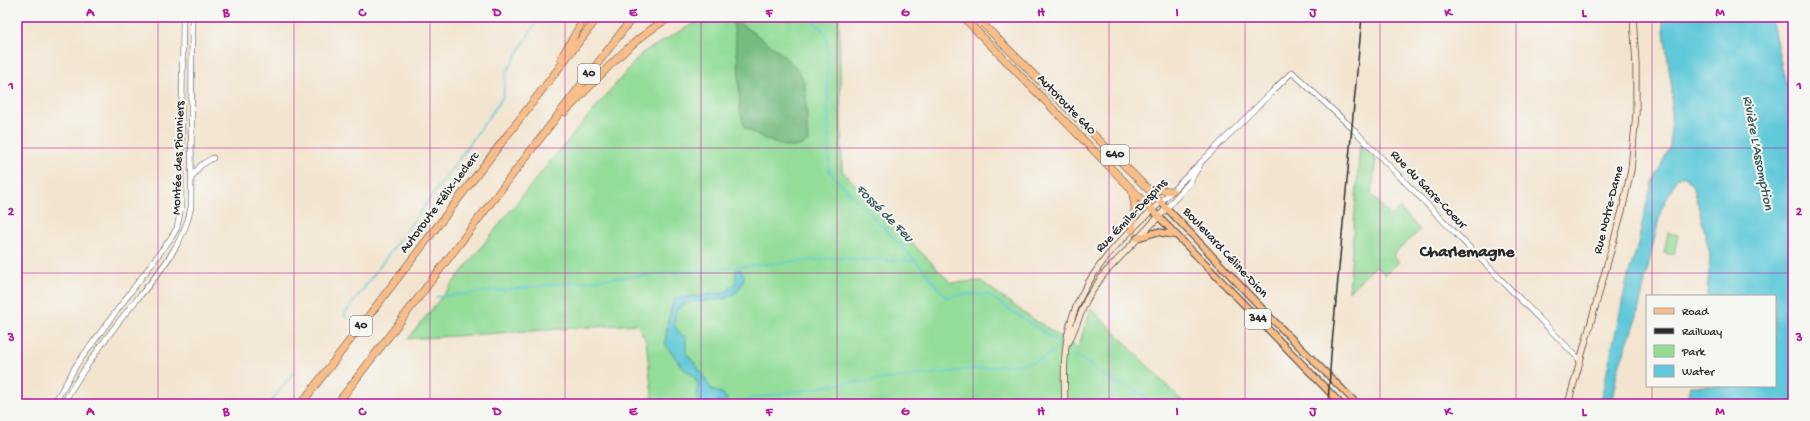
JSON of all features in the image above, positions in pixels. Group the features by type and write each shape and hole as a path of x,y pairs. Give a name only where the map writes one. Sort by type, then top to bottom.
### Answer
{"highway":[{"path":"547,83 585,17"},
{"name":"Autoroute Félix-Leclerc","path":"301,404 598,17"},
{"name":"40","path":"337,404 633,17"},
{"path":"545,132 630,47 654,27 671,17"},
{"path":"955,17 980,34"},
{"name":"Autoroute 640","path":"963,17 1152,210"},
{"name":"Autoroute 640","path":"976,17 1161,202"},
{"path":"1149,189 1172,191"},
{"path":"1132,190 1135,208 1132,230"}],"main road":[{"name":"Rue Notre-Dame","path":"1568,404 1622,211 1631,170 1636,114 1636,64 1632,17"},
{"name":"Boulevard Céline-Dion","path":"1161,202 1270,317 1357,404"},
{"name":"Rue Émile-Despins","path":"1067,346 1071,322 1084,290 1103,261 1161,202"},
{"name":"Rue Émile-Despins","path":"1067,346 1090,294 1107,269 1167,208"},
{"name":"Boulevard Céline-Dion","path":"1152,210 1341,404"},
{"path":"1137,238 1157,232 1175,235"},
{"path":"1065,404 1067,346"}],"street":[{"name":"Montée des Pionniers","path":"54,404 77,364 171,238 179,218 182,156 183,17"},
{"name":"Montée des Pionniers","path":"63,404 97,351 157,273 185,230 191,206 192,17"},
{"name":"Rue du Sacre-Coeur","path":"1292,72 1352,128 1580,360"},
{"name":"Rue Émile-Despins","path":"1161,202 1292,72"},
{"path":"191,180 197,168 213,158"},
{"name":"Rue Émile-Despins","path":"1167,208 1189,183 1202,162"},
{"path":"150,268 157,273"}],"green space":[{"path":"739,17 789,20 798,17 839,17 842,171 951,283 981,281 1024,313 1078,348 1091,308 1185,404 653,404 646,341 637,324 408,339 538,176 642,53 696,22"},
{"path":"733,19 782,54 791,62 803,79 806,99 808,141 793,147 784,146 776,144 745,128 740,112 738,61"},
{"path":"1360,144 1376,160 1371,194 1391,216 1400,208 1420,230 1393,255 1399,262 1385,275 1376,266 1349,291"},
{"path":"1668,233 1678,235 1674,255 1664,253"}],"water":[{"name":"Rivière L'Assomption","path":"1662,17 1771,17 1782,68 1793,105 1793,404 1686,404 1690,387 1776,387 1776,295 1707,295 1710,255 1694,188 1684,175 1677,178 1661,210 1637,316 1618,369 1611,404 1600,404 1627,280 1638,244 1651,187 1670,146 1672,90"},
{"path":"740,269 744,276 740,288 732,296 710,301 687,303 679,307 675,315 675,327 682,336 686,337 686,353 697,366 712,390 723,394 728,400 697,404 698,383 692,374 683,368 665,344 668,320 673,303 675,297 679,298 725,293 736,282 736,270"}],"waterway":[{"path":"349,319 344,315 503,97 506,73 539,17"},
{"name":"Fossé de Feu","path":"748,399 842,384 1029,363 1051,354 1060,343 988,295 967,294 946,297 916,261 829,172 827,40 825,32 810,17"},
{"path":"436,297 614,278 834,258 916,261"},
{"name":"Fossé de Feu","path":"1074,354 1113,382 1139,391 1152,404"},
{"path":"269,404 293,373"}],"railway":[{"path":"1328,404 1331,355 1362,17"}],"district":[{"name":"Charlemagne","path":"1467,253"}]}
